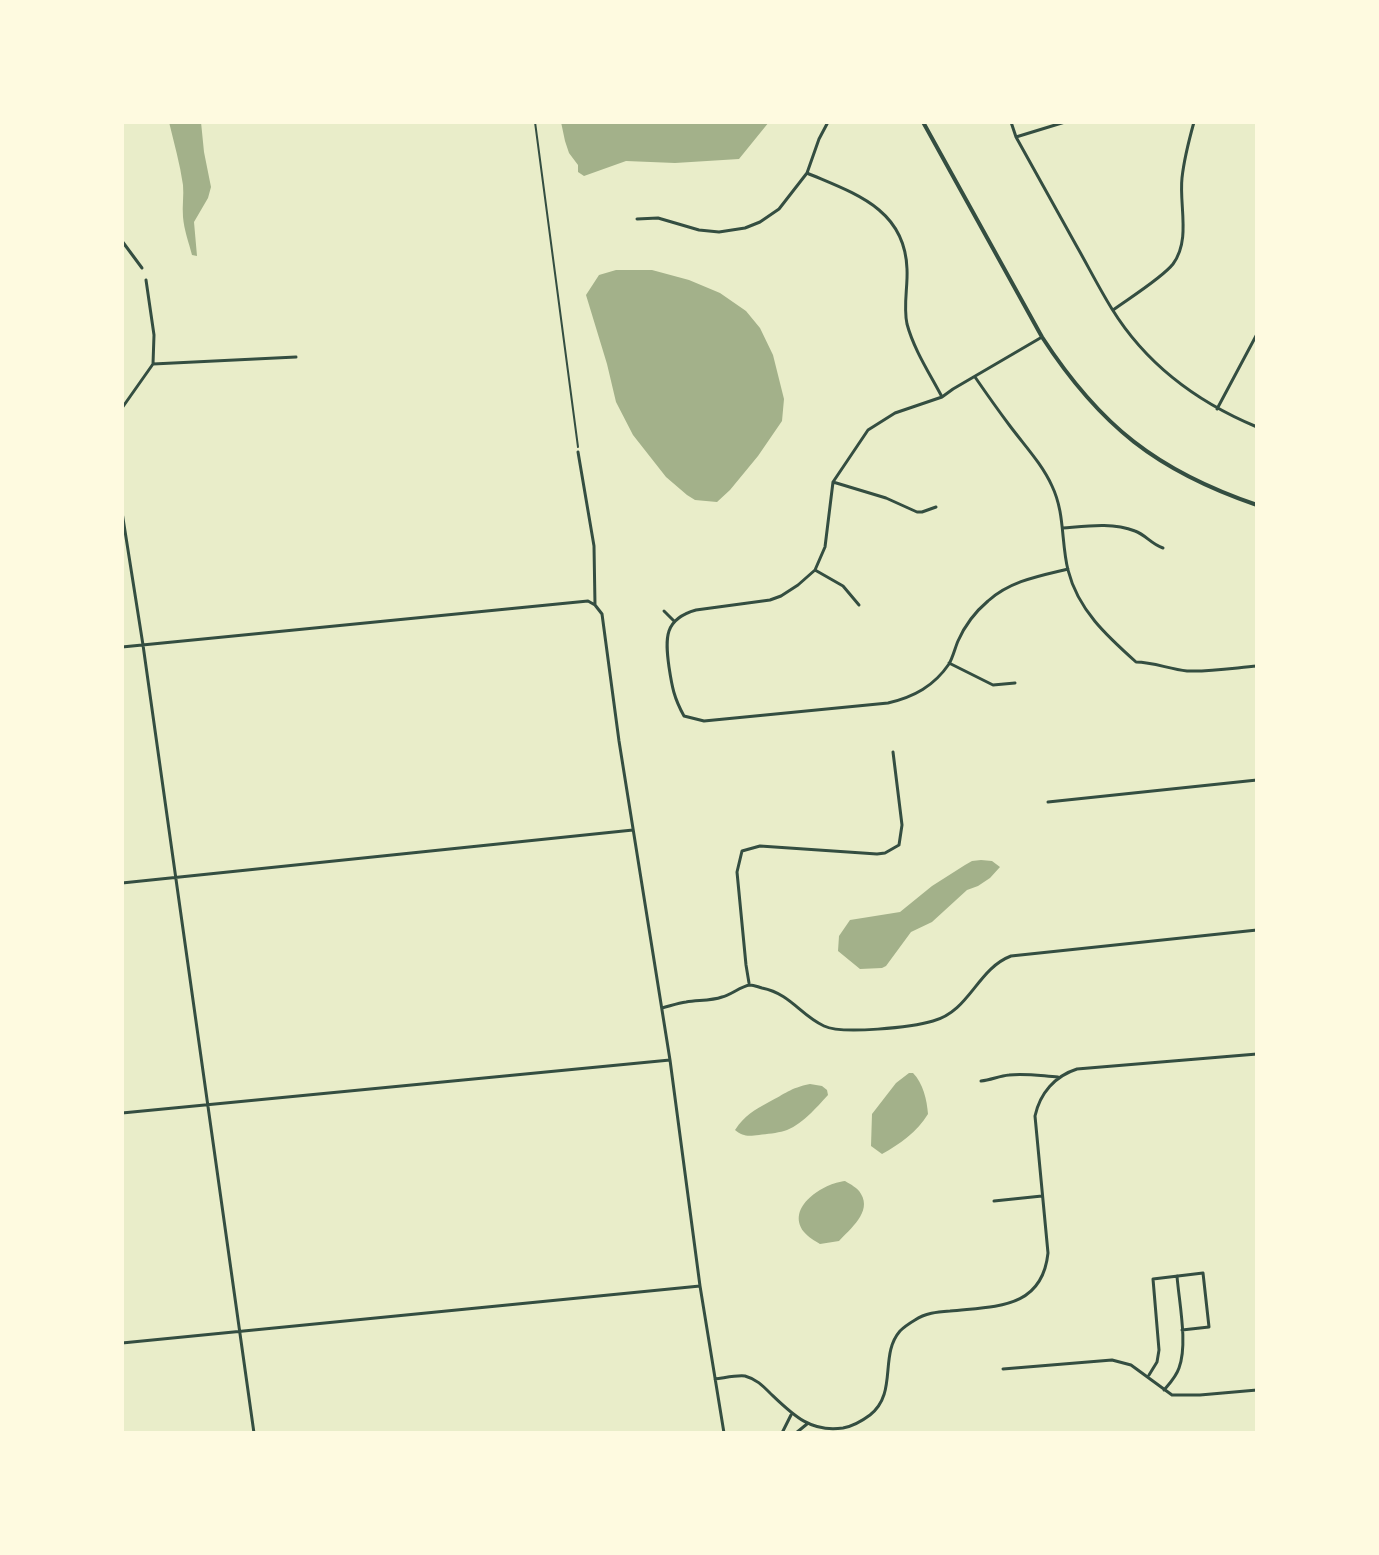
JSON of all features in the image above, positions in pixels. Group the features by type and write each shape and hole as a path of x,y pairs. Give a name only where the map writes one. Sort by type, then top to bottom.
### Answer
{"street":[{"path":"637,219 658,218 707,231 745,228 760,222 779,209 807,173 828,122"},
{"path":"923,122 1042,337 1083,394 1142,449 1208,487 1257,505"},
{"path":"1011,122 1016,137 1113,310 1133,339 1181,385 1217,409 1257,427"},
{"path":"1016,137 1065,122"},
{"path":"1113,310 1173,264 1180,249 1183,238 1182,180 1194,122"},
{"path":"122,165 122,190"},
{"path":"807,173 863,198 886,214 898,232 907,268 907,325 942,397"},
{"path":"122,241 142,268"},
{"path":"122,408 153,364 154,335 146,280"},
{"path":"1217,409 1257,334"},
{"path":"1042,337 942,397 902,410 868,430 833,482 827,538 815,570 781,596 757,603 696,610 674,621 666,646 672,691 684,716 710,721 905,699 931,684 949,663 970,620 994,596 1022,581 1068,569"},
{"path":"153,364 296,357"},
{"path":"975,377 1039,463 1052,486 1061,512 1068,569 1083,606 1092,619 1136,662 1200,671 1257,666"},
{"path":"578,452 594,546 595,605"},
{"path":"833,482 886,498 917,512 936,507"},
{"path":"122,512 254,1433"},
{"path":"1063,528 1120,527 1141,533 1153,545 1163,548"},
{"path":"815,570 843,586 859,605"},
{"path":"122,647 588,601 602,614 724,1433"},
{"path":"664,611 674,621"},
{"path":"949,663 993,685 1015,683"},
{"path":"749,985 737,872 742,851 760,846 877,854 899,845 902,825 893,752"},
{"path":"1048,802 1257,780"},
{"path":"122,883 633,830"},
{"path":"661,1009 723,997 749,985 778,993 816,1022 831,1029 849,1031 924,1023 955,1011 994,964 1011,956 1257,930"},
{"path":"715,1379 743,1376 758,1381 791,1414 807,1424 824,1429 859,1423 879,1408 887,1388 890,1353 899,1332 916,1319 931,1313 1008,1304 1035,1288 1048,1253 1035,1116 1040,1099 1058,1077 1077,1069 1257,1054"},
{"path":"122,1113 670,1060"},
{"path":"981,1081 1025,1074 1058,1077"},
{"path":"994,1201 1042,1196"},
{"path":"1148,1376 1157,1362 1159,1350 1153,1279 1203,1273 1209,1327 1182,1330"},
{"path":"1164,1390 1174,1379 1181,1360 1182,1330 1177,1276"},
{"path":"122,1343 700,1286"},
{"path":"1003,1369 1112,1360 1131,1365 1172,1395 1257,1390"},
{"path":"782,1433 791,1414"},
{"path":"796,1433 807,1424"}],"path":[{"path":"535,122 578,452"}],"shaded area":[{"path":"169,122 201,122 211,187 194,222 197,256 192,255 184,227 183,185"},
{"path":"561,122 769,122 739,159 675,163 626,161 584,176 578,172 578,165 569,153"},
{"path":"616,270 652,270 720,293 746,311 760,328 773,355 784,399 782,421 758,456 717,502 695,500 666,477 633,435 616,402 586,295 599,275"},
{"path":"972,861 992,861 1000,867 990,878 967,890 932,922 911,932 886,966 860,969 838,951 839,936 850,920 900,912 932,886"},
{"path":"913,1073 922,1087 928,1114 908,1137 882,1154 871,1146 872,1114 896,1083"},
{"path":"810,1084 822,1086 828,1095 790,1129 752,1136 735,1130 759,1108 792,1089"},
{"path":"845,1181 861,1194 864,1201 862,1214 839,1241 820,1244 804,1232 799,1223 799,1214 803,1205 818,1191"}]}
